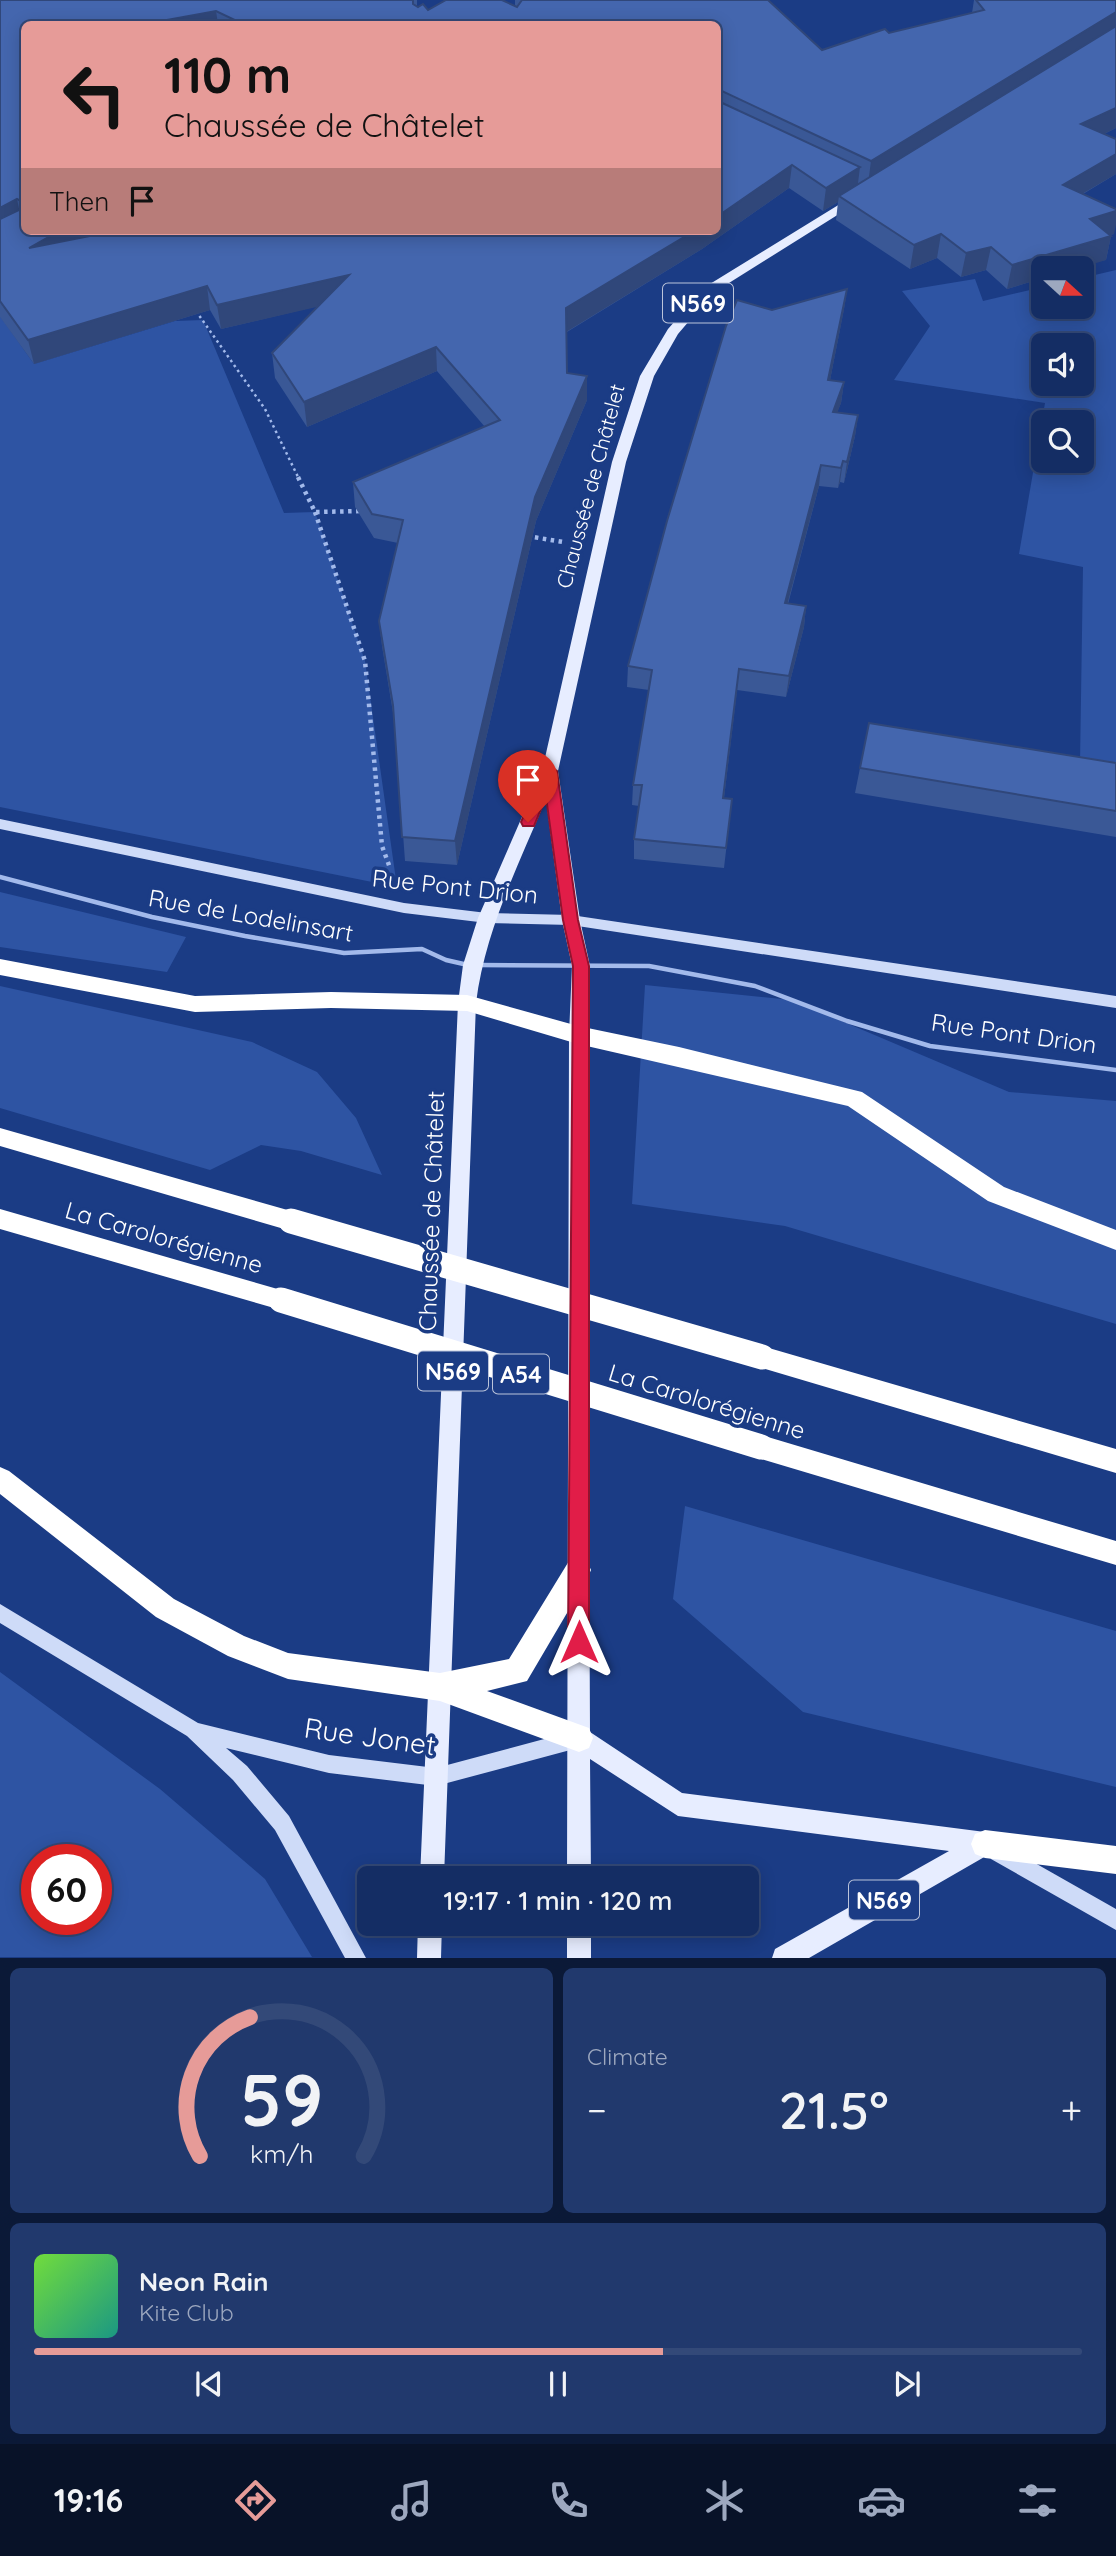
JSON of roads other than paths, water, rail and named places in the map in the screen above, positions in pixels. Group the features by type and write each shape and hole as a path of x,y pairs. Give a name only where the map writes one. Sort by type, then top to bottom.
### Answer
{"highway":[{"path":"0,967 195,1004 331,1000 467,1003 578,1035 855,1098 996,1194 1116,1240"},
{"name":"La Carolorégienne","path":"0,1137 1116,1461"},
{"name":"La Carolorégienne","path":"0,1219 281,1300 1116,1553"},
{"path":"0,1479 165,1608 237,1647 288,1666 440,1687 579,1738"},
{"path":"440,1687 517,1671 578,1570"},
{"path":"985,1844 1116,1860"}],"main road":[{"name":"Chaussée de Châtelet","path":"432,1866 467,1003 472,965 487,918 550,771 619,462 647,376 673,332 709,290 870,191"},
{"name":"Chaussée de Châtelet","path":"550,771 571,920 581,966 578,1035 579,1866"},
{"path":"579,1738 678,1804 985,1844"},
{"name":"N569","path":"784,1958 795,1949 985,1844"},
{"path":"429,1958 430,1936"},
{"path":"579,1936 579,1958"}],"street":[{"name":"Rue Pont Drion","path":"0,824 404,908 487,918 571,920 1116,1002"},
{"name":"Rue Jonet","path":"0,1613 194,1730 240,1773 282,1823 356,1958"},
{"name":"Rue Jonet","path":"194,1730 329,1763 436,1777 579,1738"},
{"path":"985,1844 1116,1920"}],"lane":[{"name":"Rue de Lodelinsart","path":"0,877 152,917 344,953 422,949 446,960 472,965 581,966"},
{"name":"Rue Pont Drion","path":"581,966 649,966 755,986 847,1021 930,1046 1116,1070"}]}
